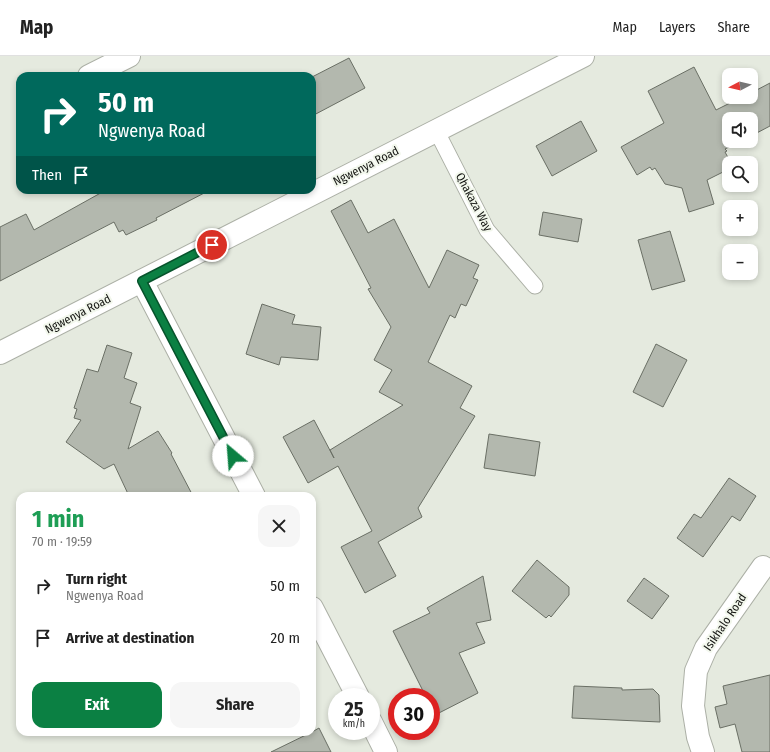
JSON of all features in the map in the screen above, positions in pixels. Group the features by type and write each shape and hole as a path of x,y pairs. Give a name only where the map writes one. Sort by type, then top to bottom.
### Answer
{"street":[{"path":"97,72 129,56"},
{"name":"Ngwenya Road","path":"316,192 583,56"},
{"name":"Ngwenya Road","path":"0,353 311,194"},
{"path":"142,281 252,492"},
{"name":"Isikhalo Road","path":"703,752 698,737 693,706 696,671 706,648 763,567"},
{"path":"316,616 353,688"},
{"path":"380,740 386,752"}],"lane":[{"name":"Qhakaza Way","path":"436,130 487,230 535,286"}],"building":[{"path":"349,58 365,88 316,114 316,75"},
{"path":"694,67 716,110 728,104 758,104 758,89 770,83 770,126 758,132 758,112 722,112 722,148 727,148 725,149 727,151 725,152 727,156 722,156 722,172 707,180 714,204 689,212 682,188 665,184 655,168 652,170 650,167 637,175 621,147 664,123 648,91"},
{"path":"581,121 597,151 552,176 536,146"},
{"path":"99,194 202,194 156,218 157,220 126,235 123,230 119,232 114,222 0,281 0,227 26,214 34,230"},
{"path":"351,200 368,233 394,219 429,288 447,250 479,265 473,278 478,280 466,306 461,304 455,318 450,315 428,362 472,386 460,408 475,416 418,508 422,517 378,542 396,576 365,593 341,547 372,531 338,466 308,483 283,437 314,420 334,458 330,450 403,405 379,392 392,370 374,360 391,327 368,289 371,288 331,211"},
{"path":"543,212 582,219 578,242 539,235"},
{"path":"670,231 685,281 652,290 638,240"},
{"path":"262,304 295,315 292,324 321,327 318,360 281,357 279,365 246,354"},
{"path":"656,344 687,360 663,407 633,392"},
{"path":"107,345 132,353 124,378 137,383 130,403 141,407 128,449 158,431 172,453 171,454 191,492 127,492 114,464 104,469 66,442 81,420 74,418 77,409 74,408 87,369 98,372"},
{"path":"489,434 540,442 535,476 484,468"},
{"path":"729,478 756,496 740,521 732,516 703,557 677,538 694,514 701,518"},
{"path":"537,560 569,587 569,595 551,617 549,615 546,618 512,591"},
{"path":"483,576 491,620 476,623 485,643 459,653 478,693 440,712 440,688 422,688 393,631 430,613 427,608"},
{"path":"644,578 669,596 652,619 627,601"},
{"path":"770,675 770,752 742,752 735,724 720,728 715,707 727,704 723,686"},
{"path":"574,686 622,688 622,690 653,689 659,695 660,722 572,718"},
{"path":"319,728 331,752 271,752 304,736 316,736 316,730"}],"route":[{"path":"212,245 142,281 233,456"}]}
